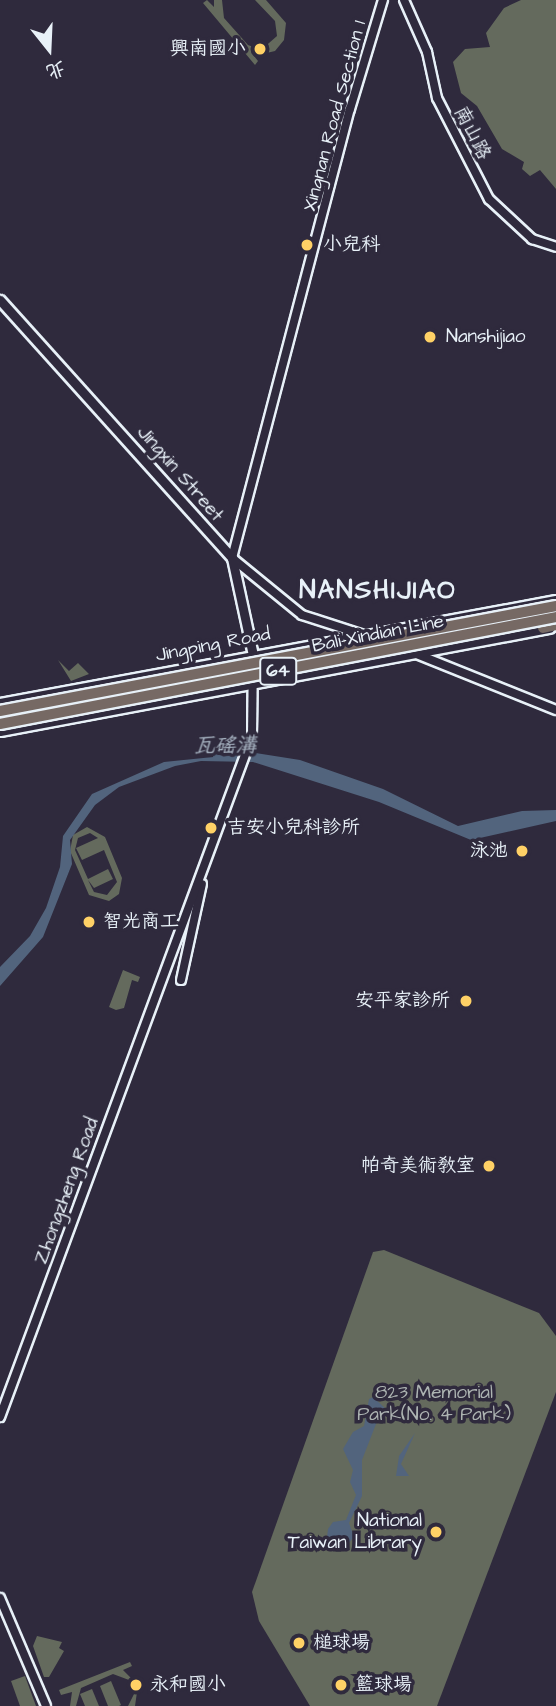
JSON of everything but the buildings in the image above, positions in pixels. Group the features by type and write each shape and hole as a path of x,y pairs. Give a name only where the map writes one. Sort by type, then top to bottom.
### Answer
{"highway":[{"name":"Bali-Xindian Line","path":"0,711 556,609"},
{"name":"Bali-Xindian Line","path":"0,724 556,617"},
{"path":"543,628 556,626"}],"main road":[{"name":"Jingxin Street","path":"0,300 232,558"},
{"path":"232,558 253,655"},
{"name":"Jingping Road","path":"0,703 556,600"},
{"path":"523,632 556,609"},
{"path":"0,731 543,628"},
{"path":"361,635 414,653"}],"street":[{"name":"Xingnan Road Section 1","path":"232,558 383,0"},
{"name":"南山路","path":"404,0 427,52 437,98 489,199 532,239 556,247"},
{"name":"Jingxin Street","path":"232,558 302,615 361,635"},
{"path":"414,653 556,710"},
{"path":"0,1417 207,864 252,736 255,682 253,655"},
{"path":"181,980 203,874"},
{"path":"0,1598 46,1706"}],"green space":[{"path":"207,0 214,7 214,0 222,0 224,18 248,45 261,50 277,36 275,21 255,0 266,0 286,23 284,40 275,51 254,56 258,61 255,65 203,3"},
{"path":"521,0 556,0 556,189 540,170 530,176 522,169 524,162 502,149 477,106 461,93 453,62 465,49 490,47 486,33 504,8"},
{"path":"58,660 69,671 78,663 89,674 71,681"},
{"path":"87,827 105,837 122,878 119,894 109,901 89,895 70,851 73,835","holes":["90,833 98,838 76,848 82,860 104,850 117,882 107,895 94,892 88,880 94,888 113,879 108,869 88,879 75,850 78,838"]},
{"path":"123,970 140,977 138,982 132,980 124,1008 116,1010 109,1007"},
{"name":"823 Memorial Park(No. 4 Park)","path":"384,1250 539,1313 556,1336 556,1392 437,1706 310,1706 259,1621 252,1592 373,1252"},
{"path":"37,1636 62,1642 59,1648 64,1651 49,1677 44,1677 33,1646"},
{"path":"130,1662 132,1666 123,1670 138,1685 135,1706 128,1706 134,1694 129,1680 113,1674 81,1688 76,1706 70,1706 72,1692 61,1695 59,1690"},
{"path":"25,1676 36,1706 20,1706 11,1681"},
{"path":"111,1681 121,1705 119,1706 108,1706 100,1686"},
{"path":"92,1689 99,1706 85,1706 80,1694"}],"water":[{"path":"229,749 300,760 383,789 458,826 522,811 556,810 556,821 471,840 379,802 253,762 201,761 175,766 119,787 95,805 70,840 72,864 43,937 0,986 0,967 30,936 46,908 60,867 63,836 92,794 164,762 213,757 213,750"},
{"path":"373,1397 387,1410 376,1424 362,1460 362,1496 349,1523 354,1537 345,1547 336,1547 327,1537 328,1529 333,1522 346,1520 356,1495 350,1482 353,1470 343,1449 353,1432 364,1426 369,1399"},
{"path":"415,1433 401,1464 409,1476 396,1476 399,1456"}],"railway":[{"path":"0,718 556,612"}],"place":[{"name":"興南國小","path":"260,49"},
{"name":"小兒科","path":"307,245"},
{"name":"Nanshijiao","path":"430,337"},
{"name":"吉安小兒科診所","path":"211,828"},
{"name":"泳池","path":"522,851"},
{"name":"智光商工","path":"89,922"},
{"name":"安平家診所","path":"466,1001"},
{"name":"帕奇美術教室","path":"489,1166"},
{"name":"National Taiwan Library","path":"436,1532"},
{"name":"槌球場","path":"299,1643"},
{"name":"永和國小","path":"136,1685"},
{"name":"籃球場","path":"341,1685"}],"district":[{"name":"NANSHIJIAO","path":"378,591"}],"water label":[{"name":"瓦磘溝","path":"225,746"}]}
